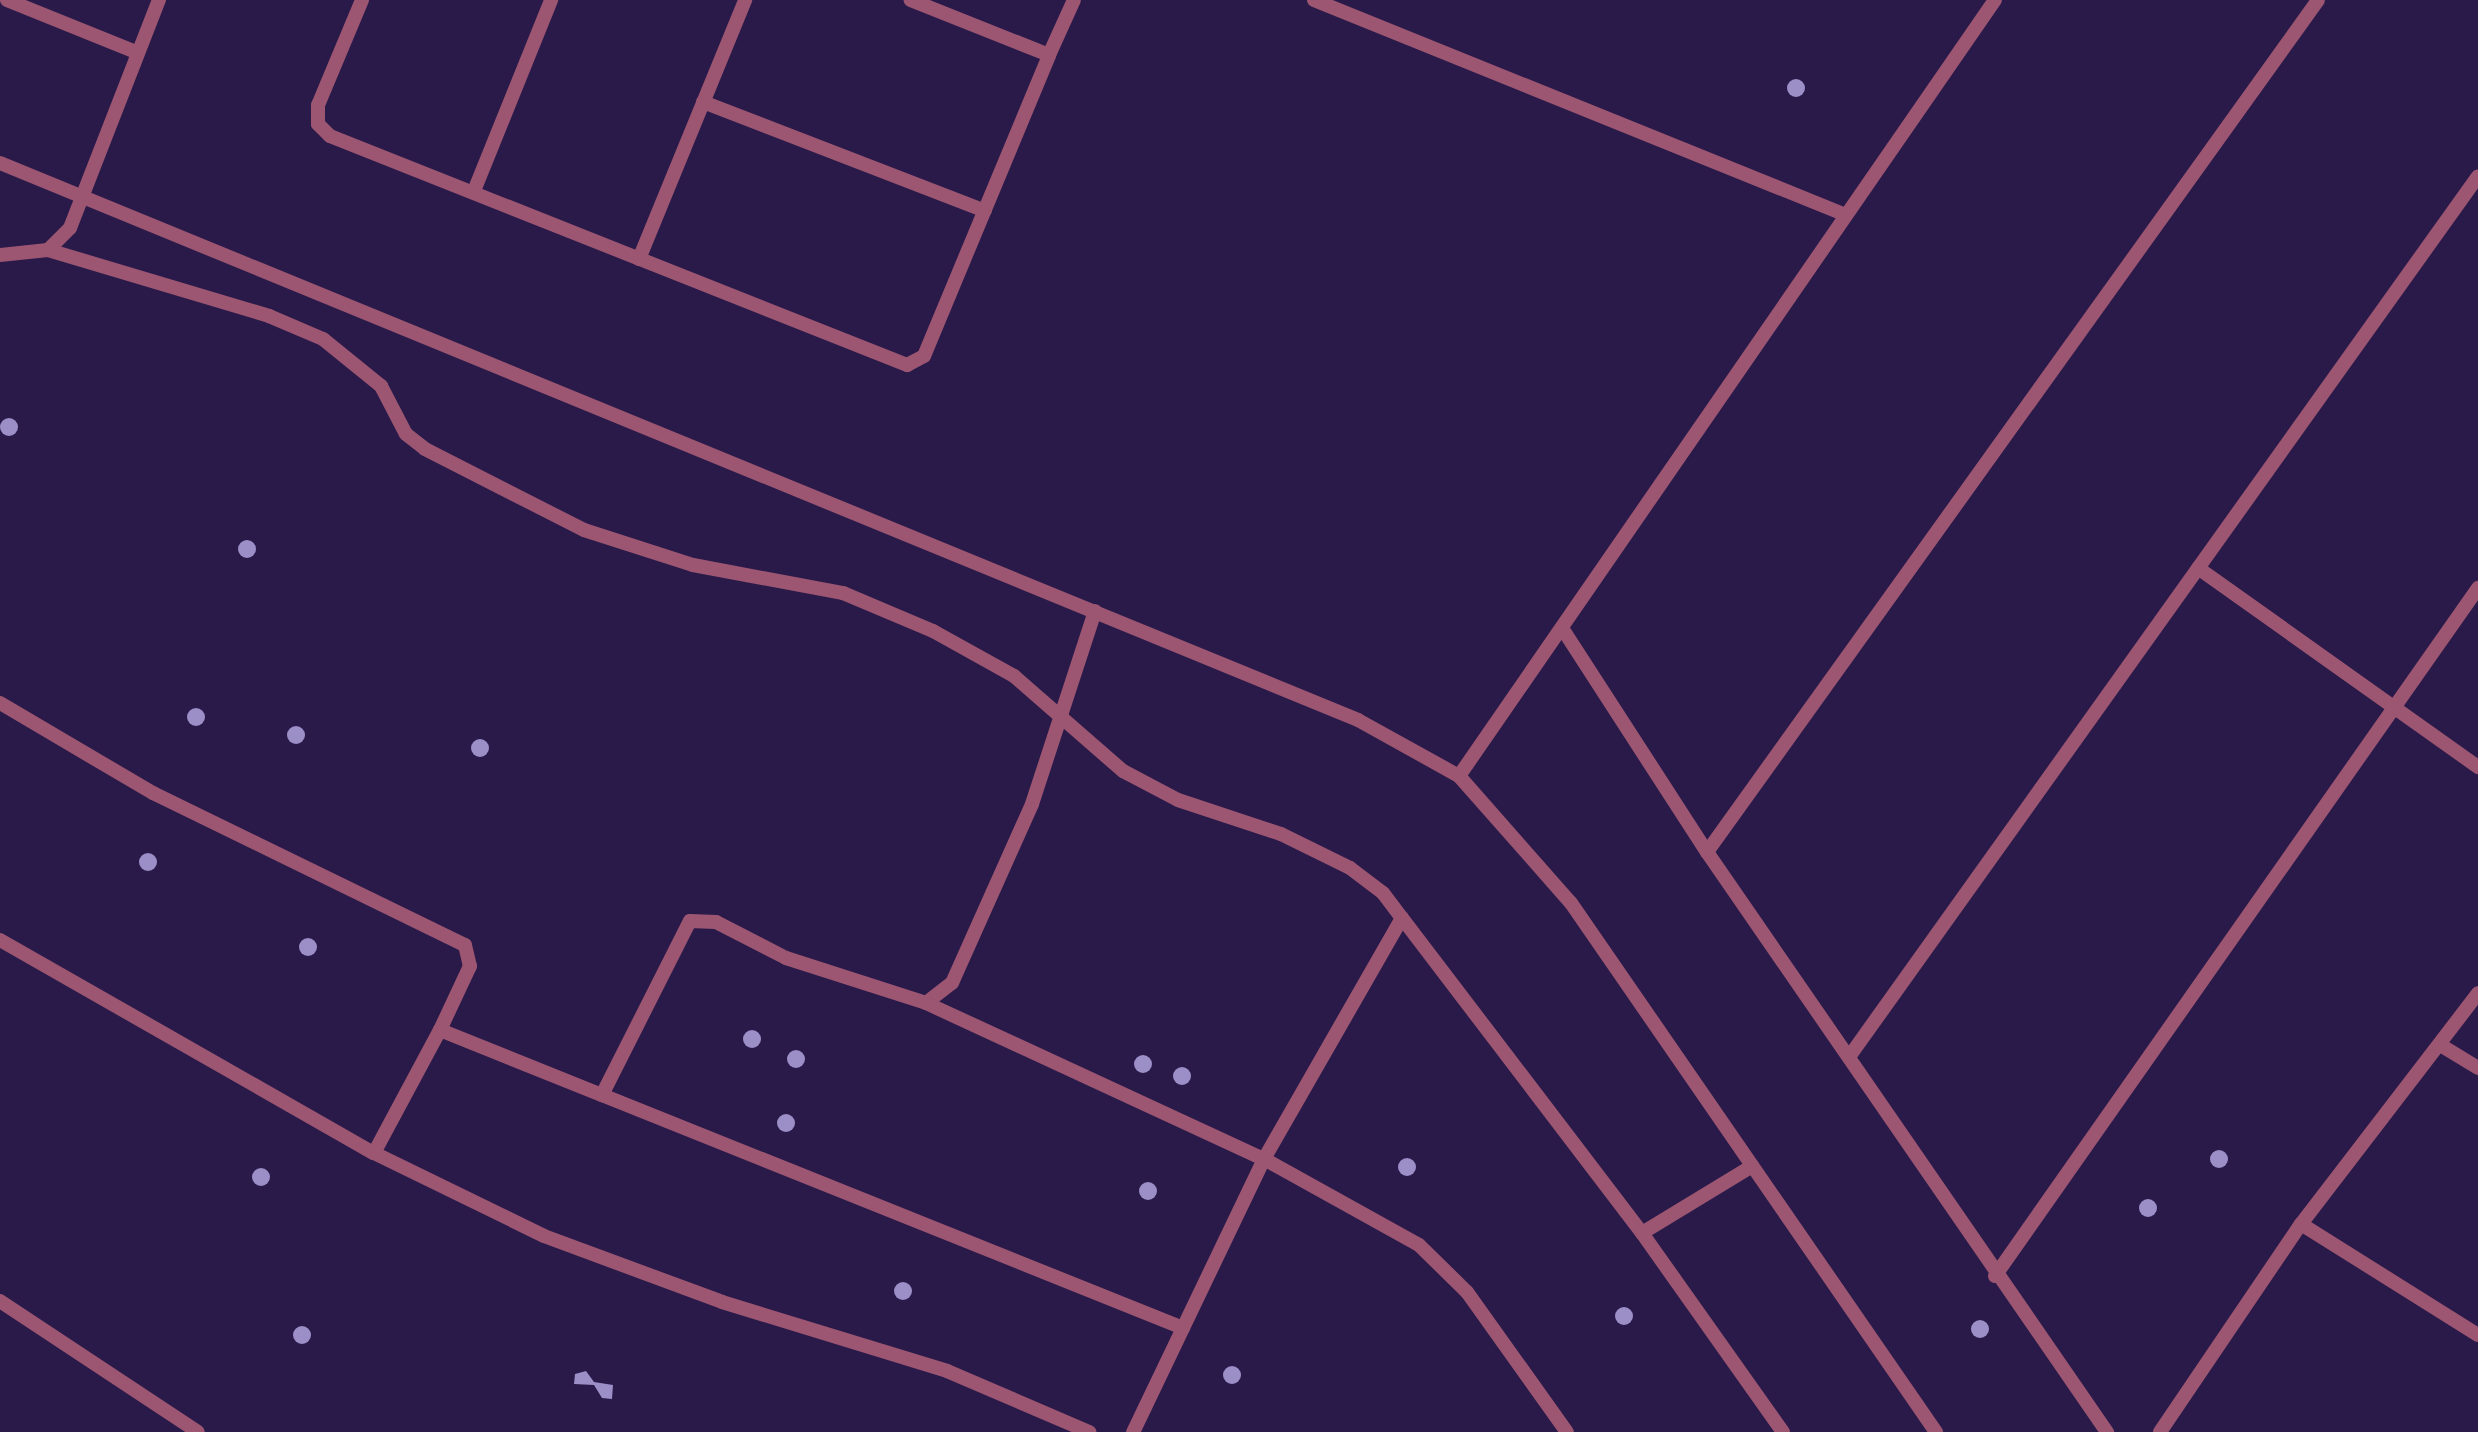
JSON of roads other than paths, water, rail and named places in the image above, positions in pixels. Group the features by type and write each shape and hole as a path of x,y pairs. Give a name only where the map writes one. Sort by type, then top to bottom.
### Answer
{"street":[{"path":"7,0 138,53"},
{"path":"48,250 70,228 81,193 159,0"},
{"path":"362,0 318,106 318,124 330,136 907,365 924,356 1074,0"},
{"path":"474,191 551,0"},
{"path":"639,259 745,0"},
{"path":"911,0 1049,55"},
{"path":"1314,0 1841,214"},
{"path":"1459,776 1841,214 1995,0"},
{"path":"1707,852 2318,0"},
{"path":"703,102 985,211"},
{"path":"0,163 81,193 1358,720 1459,776 1571,903 1936,1432"},
{"path":"1849,1057 2478,176"},
{"path":"0,254 48,250 269,316 323,339 381,386 406,434 425,449 584,530 693,565 843,593 933,631 1014,676 1063,713 1124,771 1350,868 1402,918 1642,1233 1783,1432"},
{"path":"2198,568 2392,712 2478,767"},
{"path":"1995,1276 2478,588"},
{"path":"926,1003 960,975 1063,713 1094,611"},
{"path":"1562,628 1707,852 1849,1057 1995,1276 2108,1432"},
{"path":"0,703 153,793 465,945 470,966 440,1030 374,1153"},
{"path":"1133,1432 1264,1158 1402,918"},
{"path":"602,1095 690,921 716,922 786,958 926,1003 1264,1158 1419,1245 1467,1292 1567,1432"},
{"path":"0,940 374,1153 544,1236 722,1302 958,1375 1089,1432"},
{"path":"2160,1432 2301,1224 2442,1046 2478,993"},
{"path":"440,1030 1183,1328"},
{"path":"2442,1046 2478,1068"},
{"path":"1642,1233 1752,1166"},
{"path":"2301,1224 2478,1335"},
{"path":"0,1301 198,1432"}]}
